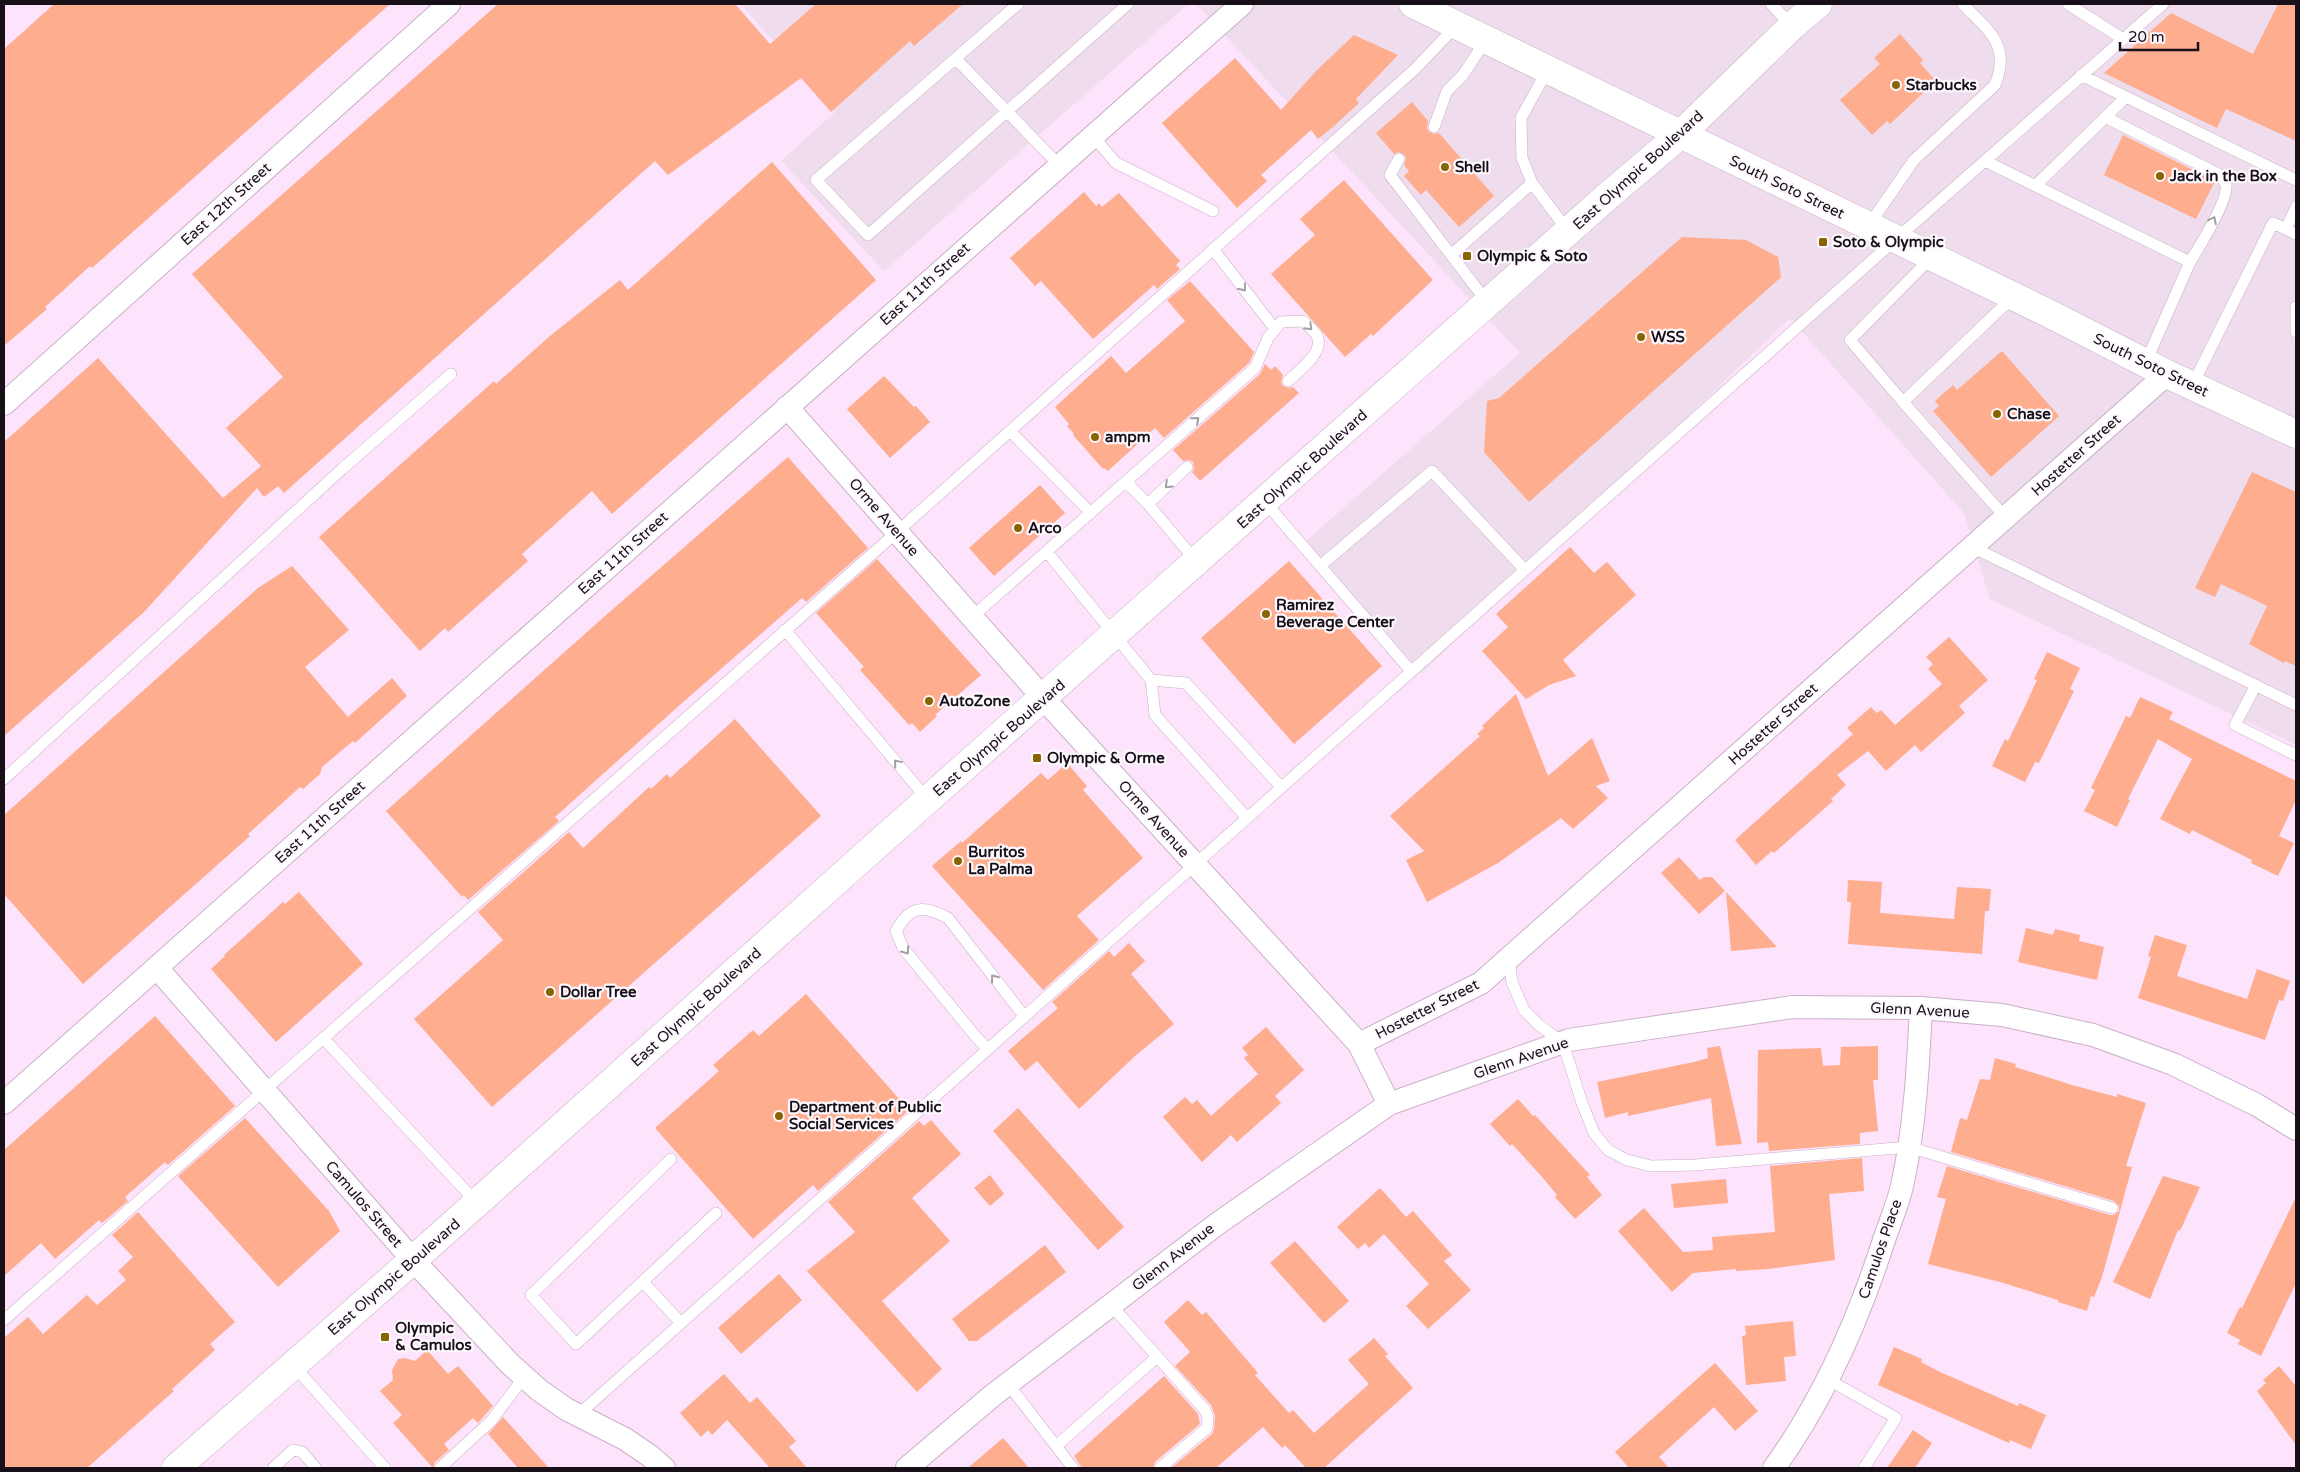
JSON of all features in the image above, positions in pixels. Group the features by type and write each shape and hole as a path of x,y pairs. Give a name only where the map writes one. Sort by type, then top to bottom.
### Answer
{"main road":[{"name":"South Soto Street","path":"1413,4 1932,257 2156,369 2296,434"},
{"name":"East Olympic Boulevard","path":"176,1468 414,1260 928,800 1681,134 1792,26 1818,4"}],"street":[{"name":"East 12th Street","path":"4,404 449,4"},
{"name":"East 11th Street","path":"4,1103 1242,4"},
{"name":"Hostetter Street","path":"1359,1044 1481,983 2006,517 2156,369"},
{"name":"Orme Avenue","path":"787,407 1044,699 1359,1044 1389,1104"},
{"name":"Camulos Street","path":"157,968 414,1260 524,1376 539,1390 578,1415 625,1439 664,1468"},
{"name":"Glenn Avenue","path":"907,1468 1008,1384 1217,1224 1389,1104 1563,1042 1792,1007 1922,1008 2002,1015 2093,1035 2173,1064 2258,1105 2296,1128"},
{"name":"Camulos Place","path":"1774,1468 1791,1445 1829,1380 1875,1270 1902,1187 1917,1095 1922,1008"}],"lane":[{"path":"1018,4 816,180 868,235 1128,4"},
{"path":"1771,4 1792,26"},
{"path":"1868,226 1914,160 1995,85 1999,75 2000,53 1998,41 1963,4"},
{"path":"578,1415 1895,240 2163,4"},
{"path":"2074,5 2122,39"},
{"path":"4,1320 897,532 1415,69 1457,25"},
{"path":"1434,127 1447,91 1463,75 1486,40"},
{"path":"956,59 1060,165"},
{"path":"1548,69 1521,118 1522,158 1532,183 1568,232"},
{"path":"2081,75 2296,180"},
{"path":"2035,186 2126,97"},
{"path":"2105,117 2220,175 2226,185 2225,195 2190,262 2156,369"},
{"path":"1093,136 1116,163 1213,211"},
{"path":"1399,159 1390,174 1488,303"},
{"path":"1985,161 2190,262"},
{"path":"1451,255 1532,183"},
{"path":"2192,386 2274,223 2291,231 2296,207"},
{"path":"1213,250 1275,329"},
{"path":"1932,257 1850,340 2006,517"},
{"path":"1903,402 2013,297"},
{"path":"2296,307 2296,332"},
{"path":"972,617 1256,368 1268,338 1281,322 1303,321 1317,335 1318,344 1309,363 1288,381"},
{"path":"4,779 335,475 451,374"},
{"path":"1010,431 1091,513"},
{"path":"1148,504 1188,467"},
{"path":"1320,566 1432,471 1525,570"},
{"path":"1126,482 1148,504 1197,562"},
{"path":"1265,502 1411,671"},
{"path":"1972,547 2296,705"},
{"path":"1047,552 1116,635 1150,680 1155,715 1247,818"},
{"path":"785,630 928,800"},
{"path":"1150,680 1186,683 1281,787"},
{"path":"2256,685 2236,726 2296,755"},
{"path":"988,1049 976,1038 903,948 896,931 910,912 920,909 935,911 948,918 1024,1016"},
{"path":"1509,958 1512,982 1524,1010 1539,1025 1563,1042 1594,1134 1608,1150 1627,1160 1651,1166 1695,1164 1909,1147 2112,1208"},
{"path":"323,1038 477,1203"},
{"path":"671,1159 531,1295 576,1344 644,1283 716,1213"},
{"path":"644,1283 680,1323"},
{"path":"1111,1305 1206,1410 1208,1418 1207,1428 1160,1468"},
{"path":"1056,1446 1157,1356"},
{"path":"293,1365 385,1468"},
{"path":"440,1468 491,1421 524,1376"},
{"path":"1829,1380 1896,1418 1864,1468"},
{"path":"1008,1384 1073,1468"},
{"path":"273,1468 293,1450 302,1452 316,1468"}],"shaded area":[{"path":"741,4 1188,4 884,271 781,161 835,112"},
{"path":"1196,4 2296,4 2296,745 1990,599 1964,513 1790,318 1422,673 1306,541 1520,353"}],"building":[{"path":"54,4 390,4 92,268 90,266 45,307 47,309 4,346 4,49"},
{"path":"498,4 735,4 770,44 816,4 963,4 914,46 910,41 831,112 801,78 668,175 655,161 284,493 278,486 264,497 257,488 144,612 4,736 4,442 98,358 223,498 261,466 226,428 283,377 192,274"},
{"path":"2278,4 2296,4 2296,141 2226,109 2217,128 2104,73 2171,13 2253,54"},
{"path":"1900,34 1923,60 1920,63 1936,81 1890,124 1887,121 1872,135 1840,100 1880,64 1874,58"},
{"path":"1354,35 1398,55 1356,99 1359,103 1318,139 1311,130 1261,175 1267,181 1237,208 1162,123 1235,58 1281,110 1317,70"},
{"path":"1412,102 1428,121 1427,128 1429,132 1439,133 1494,196 1459,227 1426,190 1421,195 1404,176 1409,171 1404,165 1405,155 1399,152 1394,154 1376,133"},
{"name":"Jack in the Box","path":"2123,135 2215,181 2196,219 2104,175"},
{"path":"772,162 876,280 612,514 592,491 522,554 528,561 448,632 445,628 420,651 319,537 494,381 496,384 550,336 620,280 628,290"},
{"path":"1344,180 1433,280 1373,336 1371,334 1345,357 1271,274 1315,235 1300,219"},
{"path":"1084,192 1096,206 1099,203 1102,207 1119,193 1180,261 1176,265 1180,269 1157,289 1154,285 1093,339 1041,281 1035,286 1010,258"},
{"name":"WSS","path":"1682,237 1746,240 1778,257 1781,277 1529,502 1484,452 1487,401 1499,398"},
{"path":"1190,281 1254,352 1249,363 1164,438 1155,428 1108,471 1103,469 1073,435 1067,426 1069,424 1055,407 1111,356 1126,373 1185,321 1167,300"},
{"name":"Chase","path":"2002,351 2059,416 1991,477 1933,411 1939,406 1935,401 1953,385 1957,390"},
{"path":"1265,364 1271,370 1275,366 1283,375 1281,382 1283,386 1293,387 1299,393 1200,481 1192,472 1194,469 1193,462 1189,460 1183,461 1173,450 1260,374"},
{"path":"884,376 930,422 890,458 847,409"},
{"path":"788,457 868,548 806,602 802,598 682,703 555,817 559,821 468,900 464,895 462,897 386,811 605,616"},
{"path":"2252,472 2296,492 2296,666 2285,661 2284,663 2249,644 2267,606 2221,584 2215,597 2195,588"},
{"path":"1040,485 1065,513 994,576 969,548"},
{"path":"1570,547 1594,573 1607,562 1636,595 1563,660 1576,676 1549,685 1526,699 1482,651 1508,627 1496,614"},
{"path":"877,559 981,675 935,715 937,716 920,732 912,723 909,725 860,670 864,667 816,613"},
{"path":"1289,561 1382,666 1294,744 1201,638"},
{"path":"292,566 349,630 305,667 348,717 392,678 407,696 355,743 353,741 322,767 320,774 303,789 300,787 248,834 250,836 83,984 4,894 4,815 258,588"},
{"path":"1949,637 1988,680 1959,706 1965,713 1921,752 1915,745 1886,771 1868,751 1837,775 1846,785 1831,799 1833,801 1774,853 1772,851 1756,865 1735,840 1853,734 1847,728 1871,707 1877,713 1881,710 1895,725 1942,684 1928,669 1933,664 1926,657"},
{"path":"2047,652 2080,668 2070,689 2074,691 2039,763 2035,762 2025,782 1992,766 2005,739 2008,741 2026,704 2037,680 2034,679"},
{"path":"1516,694 1548,776 1592,738 1610,781 1596,786 1608,798 1573,829 1561,818 1498,863 1427,902 1406,860 1424,851 1390,816 1480,736 1477,734 1484,728 1482,726"},
{"path":"2140,697 2173,712 2169,719 2296,781 2296,800 2279,836 2294,843 2278,876 2251,863 2252,860 2192,830 2190,834 2160,819 2192,759 2158,739 2128,799 2130,800 2117,827 2084,811 2095,790 2091,788 2126,716 2130,718"},
{"path":"735,719 821,816 492,1107 414,1019 503,940 478,912 569,832 583,848 649,787 651,789 667,774 670,778"},
{"path":"1067,763 1087,786 1083,790 1143,858 1077,916 1099,940 1043,990 932,866 961,841 962,843 1041,773 1048,780"},
{"path":"1679,857 1700,880 1704,877 1712,877 1725,891 1699,914 1661,873"},
{"path":"1848,880 1882,882 1880,913 1954,919 1957,887 1991,889 1989,911 1985,911 1982,954 1848,944 1851,902 1847,902"},
{"path":"299,892 363,964 276,1042 211,969 283,902 285,904"},
{"path":"1726,892 1777,947 1731,951"},
{"path":"2026,928 2053,935 2055,929 2080,935 2079,941 2104,947 2097,980 2018,962"},
{"path":"2155,935 2187,945 2177,976 2247,999 2257,969 2290,981 2283,1001 2279,1000 2265,1040 2138,998 2151,957 2148,956"},
{"path":"1129,943 1145,961 1131,974 1174,1024 1135,1056 1079,1109 1037,1061 1025,1071 1008,1051 1058,1008 1052,1002 1109,951 1114,957"},
{"name":"Department of Public Social Services","path":"806,994 909,1110 818,1191 813,1185 753,1239 655,1128 719,1071 713,1065 753,1030 759,1036"},
{"path":"155,1016 235,1106 168,1165 165,1162 125,1197 128,1201 102,1223 99,1220 55,1259 41,1243 4,1276 4,1150"},
{"path":"1266,1027 1304,1070 1275,1096 1281,1103 1237,1142 1231,1135 1202,1162 1163,1117 1185,1097 1192,1104 1197,1100 1211,1116 1258,1074 1244,1058 1248,1055 1242,1048"},
{"path":"1720,1046 1742,1144 1716,1146 1711,1098 1628,1116 1628,1112 1605,1118 1597,1082 1708,1058 1707,1048"},
{"path":"1878,1046 1878,1080 1873,1080 1878,1131 1860,1133 1860,1144 1769,1151 1768,1142 1757,1143 1758,1050 1821,1048 1823,1066 1840,1065 1841,1047"},
{"path":"1995,1058 2016,1064 2015,1067 2072,1085 2117,1097 2117,1094 2146,1103 2126,1166 2132,1167 2102,1277 2094,1297 2091,1296 2087,1311 2000,1282 1928,1264 1946,1199 1937,1197 1947,1166 2110,1215 2114,1215 2119,1211 2119,1206 2114,1201 1951,1152 1960,1118 1967,1120 1980,1079 1990,1080"},
{"path":"1518,1099 1590,1175 1587,1177 1602,1195 1575,1219 1555,1197 1557,1195 1543,1178 1512,1144 1510,1146 1490,1124"},
{"path":"1018,1108 1124,1227 1098,1250 993,1131"},
{"path":"245,1118 329,1211 340,1231 278,1287 178,1176"},
{"path":"931,1120 961,1154 912,1198 950,1241 882,1301 942,1369 917,1392 807,1271 855,1232 828,1202 919,1121 924,1126"},
{"path":"1862,1158 1864,1191 1829,1194 1835,1260 1768,1269 1736,1271 1736,1269 1693,1273 1672,1292 1618,1231 1644,1208 1683,1252 1713,1250 1712,1237 1775,1232 1770,1166"},
{"path":"990,1175 1004,1194 990,1206 974,1188"},
{"path":"2163,1176 2200,1187 2180,1231 2178,1230 2150,1299 2113,1282"},
{"path":"1726,1179 1728,1203 1674,1208 1671,1184"},
{"path":"1380,1188 1406,1217 1413,1211 1452,1255 1444,1261 1471,1290 1428,1329 1406,1306 1429,1284 1384,1234 1369,1248 1365,1243 1358,1249 1337,1227"},
{"path":"2296,1197 2296,1283 2261,1356 2238,1344 2240,1340 2227,1333 2240,1307 2242,1308"},
{"path":"138,1212 235,1322 210,1344 215,1350 172,1389 174,1391 87,1468 4,1468 4,1338 28,1317 43,1334 87,1295 97,1305 126,1280 118,1271 133,1257 112,1235"},
{"path":"1295,1241 1349,1301 1324,1323 1270,1263"},
{"path":"1045,1245 1066,1272 977,1341 969,1341 952,1319"},
{"path":"779,1274 802,1300 741,1354 718,1328"},
{"path":"1188,1300 1202,1315 1206,1312 1258,1373 1255,1375 1289,1413 1293,1410 1314,1433 1369,1384 1348,1360 1374,1338 1388,1354 1385,1356 1413,1388 1324,1468 1306,1468 1285,1445 1282,1448 1263,1427 1216,1468 1171,1468 1212,1434 1214,1429 1215,1416 1211,1405 1175,1366 1190,1352 1164,1322"},
{"path":"1793,1321 1796,1356 1784,1357 1786,1381 1746,1385 1742,1336 1746,1335 1745,1326"},
{"path":"1894,1347 1922,1359 1921,1362 1940,1372 2018,1406 2019,1403 2046,1415 2031,1449 2010,1440 2009,1443 1878,1385"},
{"path":"427,1350 448,1374 458,1366 493,1406 478,1423 473,1418 444,1444 449,1450 435,1462 433,1468 393,1423 402,1415 380,1391 393,1380 392,1370 398,1359 405,1358 415,1361"},
{"path":"1715,1363 1758,1411 1735,1431 1714,1407 1659,1457 1669,1468 1629,1468 1615,1452"},
{"path":"2279,1366 2296,1386 2296,1445 2257,1391 2266,1383 2263,1380"},
{"path":"724,1374 750,1403 757,1397 796,1441 789,1447 807,1468 770,1468 727,1420 712,1435 708,1430 701,1437 680,1413"},
{"path":"1164,1376 1198,1414 1200,1424 1155,1462 1153,1468 1082,1468 1074,1456"},
{"path":"503,1417 549,1468 518,1468 488,1434"},
{"path":"1913,1430 1932,1443 1915,1468 1887,1468"},
{"path":"1003,1438 1029,1468 968,1468"}],"place":[{"name":"Starbucks","path":"1896,85"},
{"name":"Shell","path":"1445,167"},
{"name":"Jack in the Box","path":"2160,176"},
{"name":"Soto & Olympic","path":"1823,242"},
{"name":"Olympic & Soto","path":"1467,256"},
{"name":"WSS","path":"1641,337"},
{"name":"Chase","path":"1997,414"},
{"name":"ampm","path":"1095,437"},
{"name":"Arco","path":"1018,528"},
{"name":"Ramirez Beverage Center","path":"1266,614"},
{"name":"AutoZone","path":"929,701"},
{"name":"Olympic & Orme","path":"1037,758"},
{"name":"Burritos La Palma","path":"958,861"},
{"name":"Dollar Tree","path":"550,992"},
{"name":"Department of Public Social Services","path":"779,1116"},
{"name":"Olympic & Camulos","path":"385,1337"}]}
